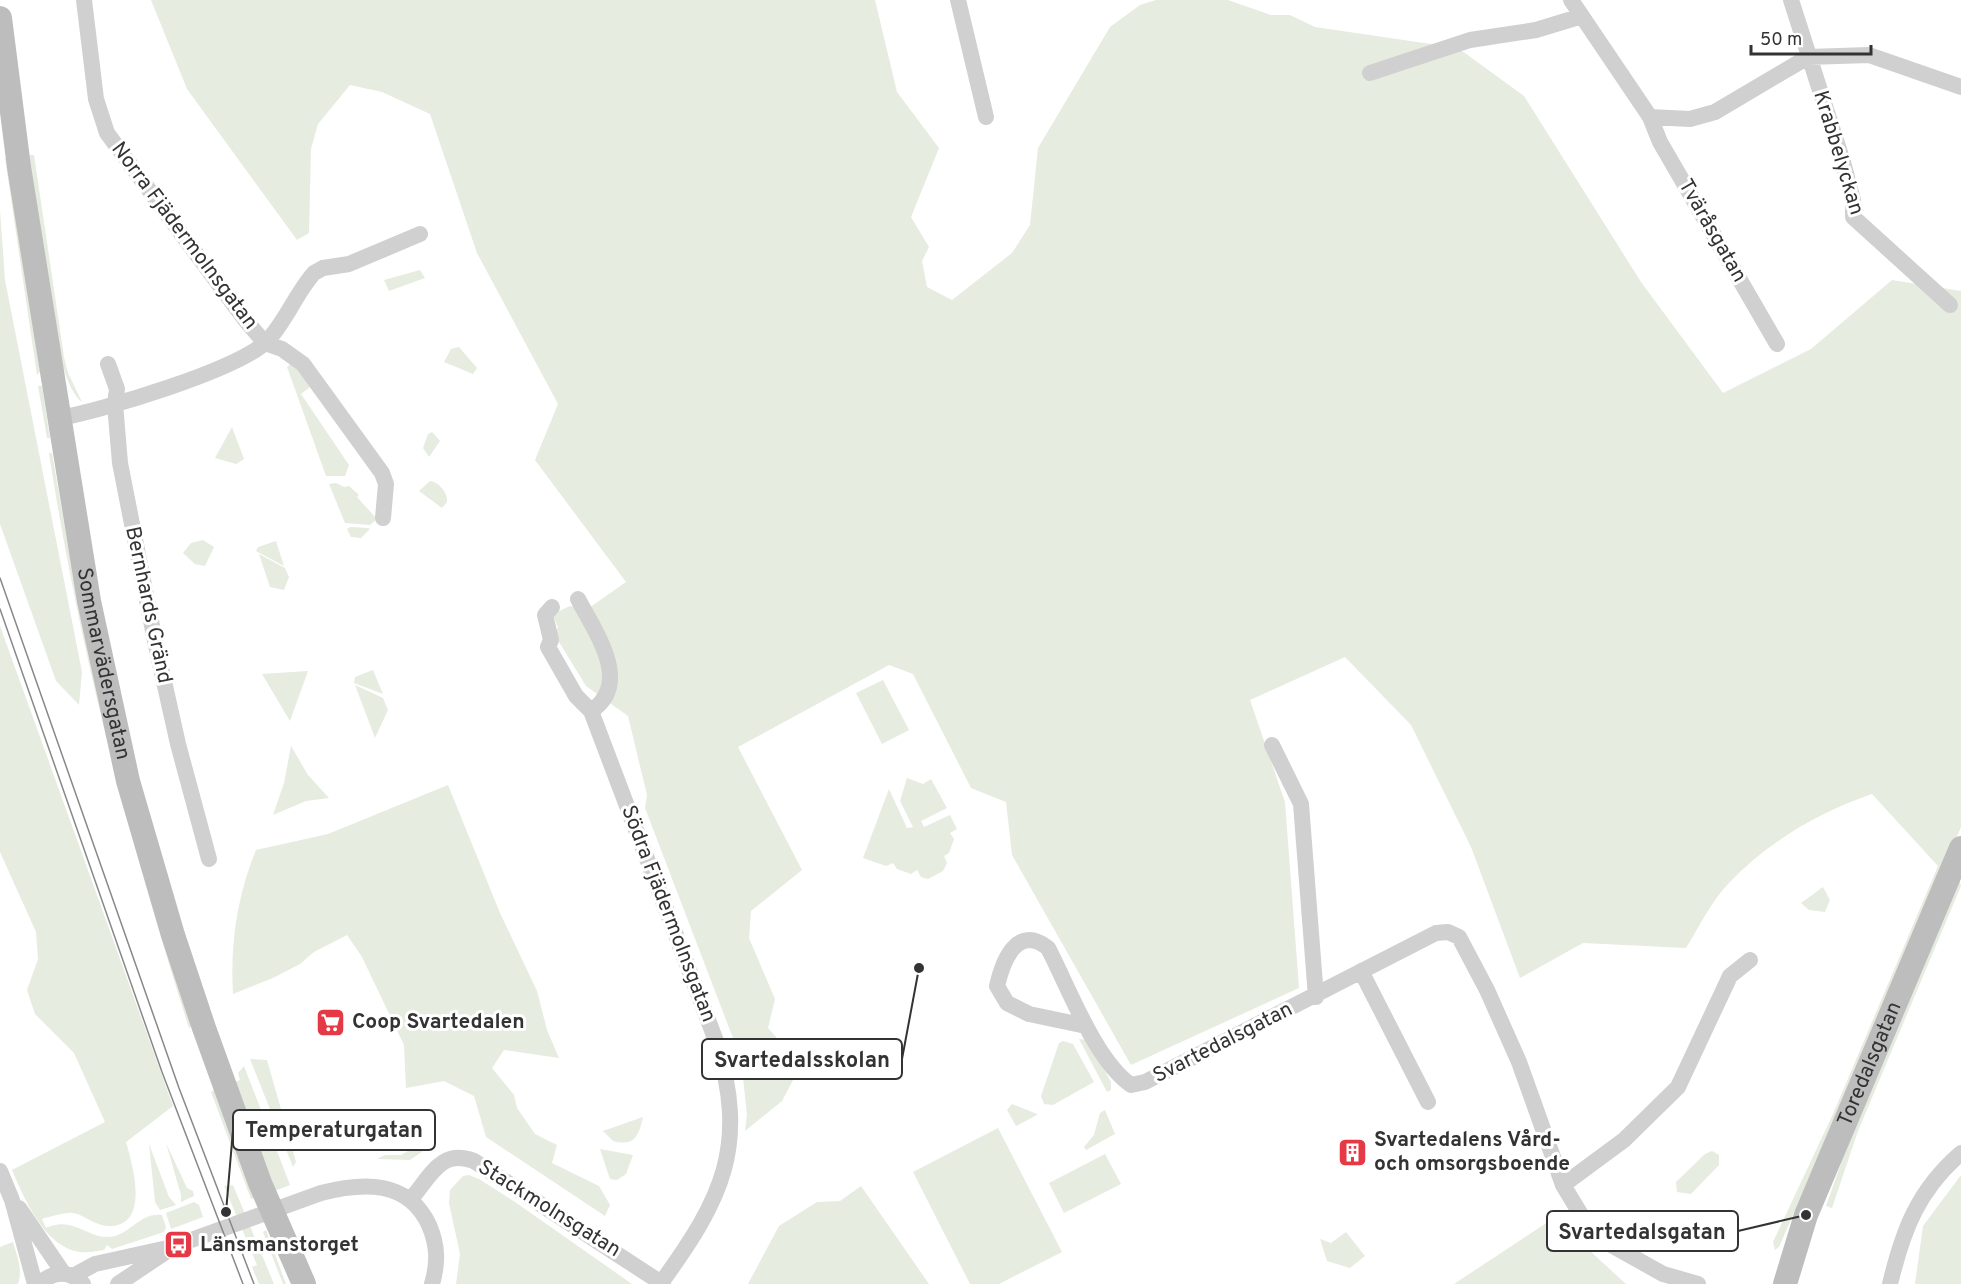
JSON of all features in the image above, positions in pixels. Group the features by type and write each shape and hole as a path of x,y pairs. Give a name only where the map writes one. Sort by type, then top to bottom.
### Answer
{"street":[{"name":"Norra Fjädermolnsgatan","path":"84,0 101,120 125,158 237,309 266,343 282,349 303,364 382,473 386,484 383,518"},
{"path":"958,0 986,117"},
{"name":"Tväråsgatan","path":"1571,0 1650,117 1663,148 1778,344"},
{"name":"Krabbelyckan","path":"1791,0 1843,162 1853,200 1853,217 1950,305"},
{"path":"1370,73 1470,40 1536,30 1582,16"},
{"name":"Sommarvädersgatan","path":"0,18 19,167 89,601 140,825 173,935 244,1143 304,1284"},
{"path":"1650,117 1690,119 1715,112 1808,57 1869,55 1961,87"},
{"path":"60,418 115,404 249,354 266,343 314,273 323,268 349,264 420,234"},
{"path":"108,364 117,389 115,404"},
{"name":"Bernhards Gränd","path":"115,404 120,463 155,641 178,744 209,859"},
{"path":"578,599 597,635 611,671 605,697 600,705 591,711"},
{"name":"Södra Fjädermolnsgatan","path":"552,607 544,615 551,640 548,647 576,696 591,711 716,1041 728,1091 731,1120 728,1152 720,1185 705,1218 662,1283"},
{"name":"Svartedalsgatan","path":"1272,745 1301,804 1316,997"},
{"name":"Toredalsgatan","path":"1785,1284 1806,1215 1961,848"},
{"name":"Svartedalsgatan","path":"1086,1026 1029,1014 1007,1003 997,986 1001,966 1015,946 1026,939 1038,941 1048,948 1086,1026 1118,1076 1131,1085 1145,1082 1316,997 1436,933 1448,932 1459,938 1487,990 1519,1062 1563,1185 1589,1228 1661,1279 1698,1284"},
{"path":"1563,1185 1624,1140 1678,1087 1730,976 1750,960"},
{"path":"1362,971 1428,1102"},
{"path":"1890,1284 1909,1220 1930,1185 1961,1153"},
{"name":"Stackmolnsgatan","path":"411,1199 441,1162 450,1157 464,1157 474,1161 662,1283"},
{"path":"0,1171 12,1200 37,1284 53,1274 74,1278 94,1264 172,1247 321,1193 345,1187 366,1186 395,1191 411,1199 423,1211 436,1245 437,1266 432,1284"},
{"path":"12,1200 74,1278"},
{"path":"118,1284 172,1247"}],"shaded area":[{"path":"151,0 875,0 897,92 939,148 911,217 929,247 922,261 927,287 952,300 1012,253 1030,225 1038,148 1110,27 1140,5 1156,0 1228,0 1271,15 1290,15 1315,27 1458,48 1524,96 1641,282 1723,393 1811,349 1892,280 1961,291 1961,827 1779,1247 1775,1250 1773,1242 1833,1114 1938,866 1872,794 1814,819 1760,854 1723,890 1686,948 1583,943 1520,978 1471,847 1411,725 1345,657 1250,700 1285,802 1299,988 1131,1065 1012,855 1006,802 971,788 913,674 889,665 738,747 802,870 751,911 749,938 775,999 768,1028 801,1065 782,1101 745,1131 747,1115 741,1059 645,808 647,795 628,716 586,686 553,632 558,628 554,618 555,613 570,606 574,607 579,615 626,582 535,460 558,404 477,253 430,114 382,92 350,85 318,124 311,149 309,233 297,240 187,89"},
{"path":"26,155 34,155 64,357 68,373 82,402 71,387 61,360 53,326 45,287"},
{"path":"5,158 9,158 40,372 37,375"},
{"path":"0,210 5,280 82,672 79,705 56,681 0,524"},
{"path":"420,270 425,278 389,291 384,280"},
{"path":"459,347 477,368 473,374 444,362 451,349"},
{"path":"292,363 302,373 310,387 301,394 349,465 345,476 326,476 287,367"},
{"path":"38,386 42,386 50,438 47,438"},
{"path":"232,427 244,459 236,464 215,458"},
{"path":"432,432 440,441 429,457 423,448 428,434"},
{"path":"49,453 52,453 71,563 192,1026 189,1028 146,886 108,743 75,599"},
{"path":"430,481 440,486 446,495 447,502 442,508 419,491"},
{"path":"336,483 344,487 349,486 359,495 357,497 377,519 370,525 345,523 329,484"},
{"path":"350,527 370,529 361,538 351,537 347,529"},
{"path":"203,540 214,547 205,566 195,564 183,553 191,543"},
{"path":"276,541 284,566 256,551 258,547"},
{"path":"259,554 285,568 289,577 284,590 270,587"},
{"path":"0,626 173,1106 126,1142 136,1194 130,1217 121,1224 107,1226 73,1213 42,1219 46,1228 65,1224 106,1237 121,1234 149,1216 162,1215 166,1227 164,1232 112,1249 107,1245 104,1250 80,1252 56,1241 37,1220 12,1170 105,1122 74,1053 35,1014 27,990 38,959 36,932 0,852"},
{"path":"373,670 383,694 354,683 355,677"},
{"path":"308,671 290,721 262,674"},
{"path":"883,680 909,730 882,744 856,693"},
{"path":"355,685 383,698 388,710 375,738"},
{"path":"291,746 308,775 329,798 306,801 273,815 284,783"},
{"path":"907,778 923,784 931,779 947,808 921,821 924,827 950,815 957,829 950,833 954,839 949,853 944,856 947,863 943,871 928,879 921,877 917,870 911,874 897,869 893,863 886,866 863,858 889,789 907,828 913,827 900,801"},
{"path":"448,785 500,913 537,991 547,1030 559,1058 504,1050 492,1068 514,1095 517,1108 535,1134 557,1145 552,1163 599,1186 610,1205 605,1216 486,1137 474,1096 444,1081 406,1088 404,1045 362,957 347,935 314,952 300,964 273,978 233,994 236,921 249,867 256,850 328,834"},
{"path":"1959,880 1961,886 1858,1131 1832,1208 1826,1206 1854,1127"},
{"path":"1823,887 1830,900 1825,912 1809,910 1801,903"},
{"path":"1079,1039 1090,1043 1111,1082 1111,1090 1107,1092"},
{"path":"1063,1041 1073,1044 1094,1082 1053,1105 1044,1104 1041,1096 1059,1043"},
{"path":"250,1059 267,1060 296,1162 293,1167"},
{"path":"244,1066 290,1185 274,1191 235,1082 240,1080 238,1073"},
{"path":"215,1090 254,1198 251,1199 211,1092"},
{"path":"1012,1104 1037,1115 1016,1126 1007,1110"},
{"path":"1105,1110 1115,1134 1086,1150 1084,1147 1094,1135 1100,1113"},
{"path":"643,1117 638,1134 631,1141 613,1141 603,1131"},
{"path":"998,1128 1062,1252 999,1284 970,1284 913,1172"},
{"path":"166,1143 187,1188 193,1191 194,1196 181,1202 181,1195"},
{"path":"149,1144 169,1197 176,1205 160,1210 155,1202"},
{"path":"420,1144 424,1145 423,1151 410,1160 377,1159 385,1155 401,1155"},
{"path":"600,1149 633,1155 626,1174 617,1180 610,1179"},
{"path":"1712,1151 1719,1155 1719,1165 1691,1194 1677,1192 1676,1182 1705,1154"},
{"path":"1105,1154 1121,1184 1064,1213 1049,1183"},
{"path":"469,1175 515,1202 632,1284 456,1284 460,1254 449,1203 450,1190 463,1176"},
{"path":"1961,1175 1961,1284 1915,1284 1923,1226"},
{"path":"233,1185 274,1284 259,1284 252,1267 257,1265 224,1186"},
{"path":"861,1186 929,1284 748,1284 779,1226 817,1202 840,1201"},
{"path":"194,1202 199,1205 203,1217 171,1229 166,1213"},
{"path":"1554,1218 1626,1284 1454,1284"},
{"path":"266,1230 286,1284 283,1284 263,1232"},
{"path":"1346,1232 1365,1256 1350,1268 1327,1261 1320,1239 1331,1243"},
{"path":"13,1242 20,1268 18,1284 0,1284 0,1247"}],"tram line":[{"path":"0,578 179,1088 254,1284"},
{"path":"0,609 162,1072 243,1284"}],"place":[{"name":"Svartedalsskolan","path":"919,968"},
{"name":"Coop Svartedalen","path":"331,1022"},
{"name":"Svartedalens Vård- och omsorgsboende","path":"1353,1152"},
{"name":"Temperaturgatan","path":"226,1212"},
{"name":"Svartedalsgatan","path":"1806,1215"},
{"name":"Länsmanstorget","path":"179,1245"}]}
